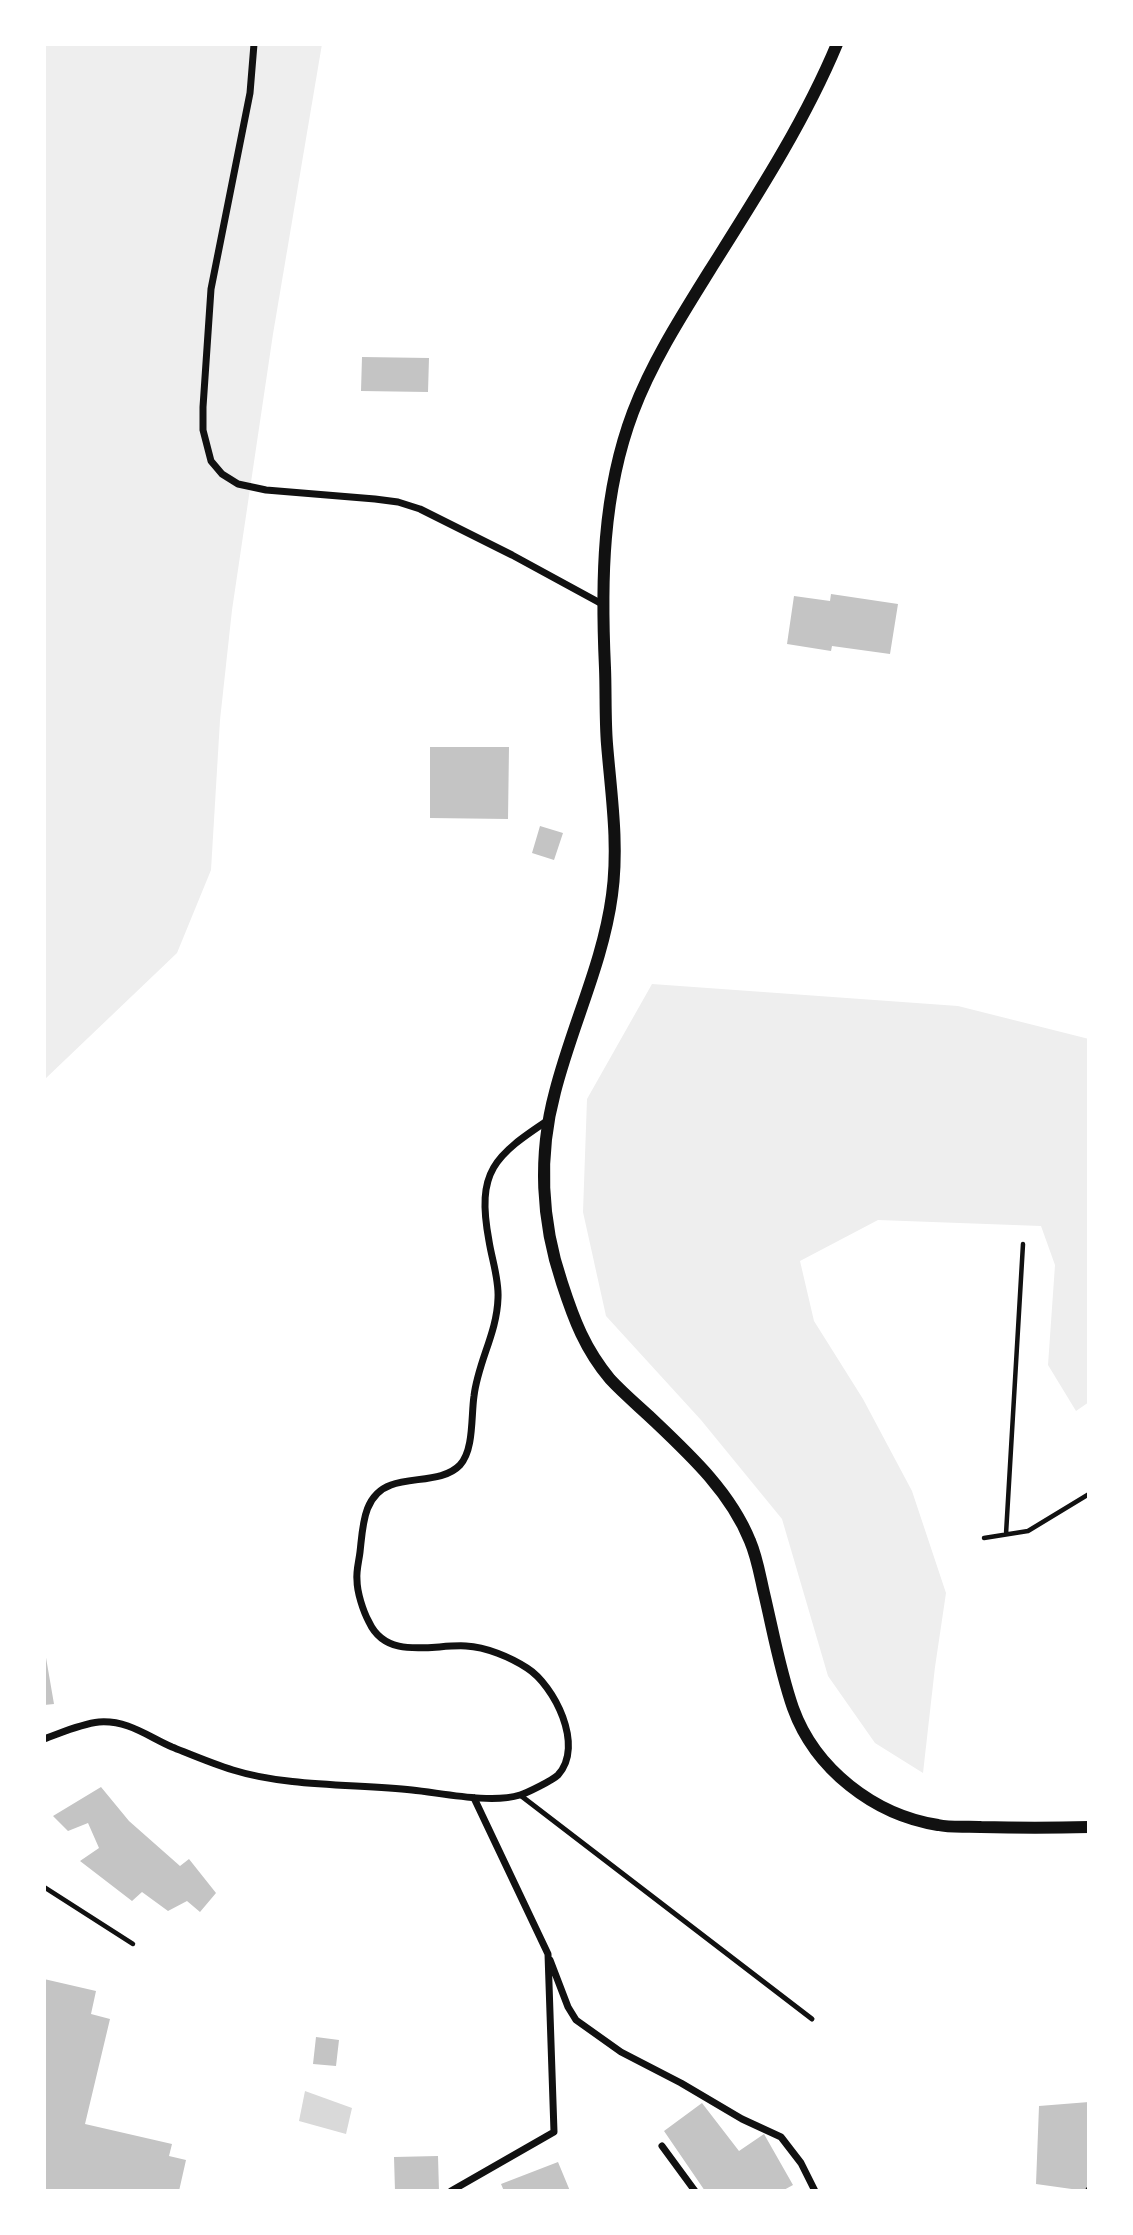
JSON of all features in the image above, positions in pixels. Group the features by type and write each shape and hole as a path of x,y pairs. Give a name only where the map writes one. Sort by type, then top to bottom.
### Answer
{"street":[{"path":"254,44 250,93 211,289 202,407 203,430 211,461 222,474 238,484 267,490 398,502 420,509 602,604"},
{"path":"837,44 803,119 687,307 645,384 622,447 606,530 602,604 607,743 614,800 613,889 605,935 553,1096 543,1152 547,1223 559,1275 580,1337 613,1382 722,1490 737,1513 753,1546 795,1713 813,1749 838,1775 866,1798 904,1815 938,1825 1089,1827"},
{"path":"44,1739 97,1722 122,1723 206,1760 265,1777 474,1798 520,1796 558,1776 565,1761 568,1741 565,1720 557,1702 530,1670 491,1651 467,1646 415,1649 382,1640 369,1624 356,1583 367,1506 378,1491 394,1484 439,1476 458,1468 468,1453 475,1385 496,1320 498,1295 488,1238 484,1192 491,1170 501,1156 515,1141 550,1119"},
{"path":"474,1798 548,1954 568,2007 576,2020 621,2052 742,2119 781,2137 801,2163 815,2191"},
{"path":"451,2191 554,2132 548,1954"},
{"path":"662,2146 695,2191"}],"lane":[{"path":"520,1796 812,2019"}],"path":[{"path":"1006,1534 1023,1244"},
{"path":"984,1538 1028,1531 1089,1494"},
{"path":"44,1887 133,1944"}],"shaded area":[{"path":"44,44 322,44 273,334 232,610 220,720 211,870 177,953 44,1080"},
{"path":"652,984 958,1006 1089,1039 1089,1402 1076,1411 1048,1365 1055,1265 1041,1226 878,1220 800,1261 814,1321 863,1399 912,1491 946,1593 923,1773 875,1743 828,1676 782,1519 701,1420 606,1316 583,1212 587,1099"},
{"path":"305,2091 352,2108 346,2134 299,2121"}],"building":[{"path":"362,357 429,358 428,392 361,391"},
{"path":"831,594 898,604 890,654 832,646 831,651 787,644 794,596 830,601"},
{"path":"430,747 509,747 508,819 430,818"},
{"path":"540,826 563,833 554,860 532,853"},
{"path":"44,1646 54,1704 44,1705"},
{"path":"101,1787 129,1821 180,1866 189,1859 216,1893 200,1912 187,1901 168,1911 142,1892 132,1901 80,1861 99,1848 88,1823 68,1831 53,1816"},
{"path":"44,1979 96,1991 91,2014 110,2019 85,2124 172,2144 169,2156 186,2160 179,2191 44,2191"},
{"path":"316,2037 339,2040 336,2066 313,2064"},
{"path":"1089,2102 1089,2176 1086,2191 1036,2184 1039,2106"},
{"path":"702,2103 739,2151 764,2134 793,2185 782,2191 705,2191 664,2131"},
{"path":"438,2156 439,2191 395,2191 394,2157"},
{"path":"558,2162 570,2191 504,2191 501,2184"}]}
